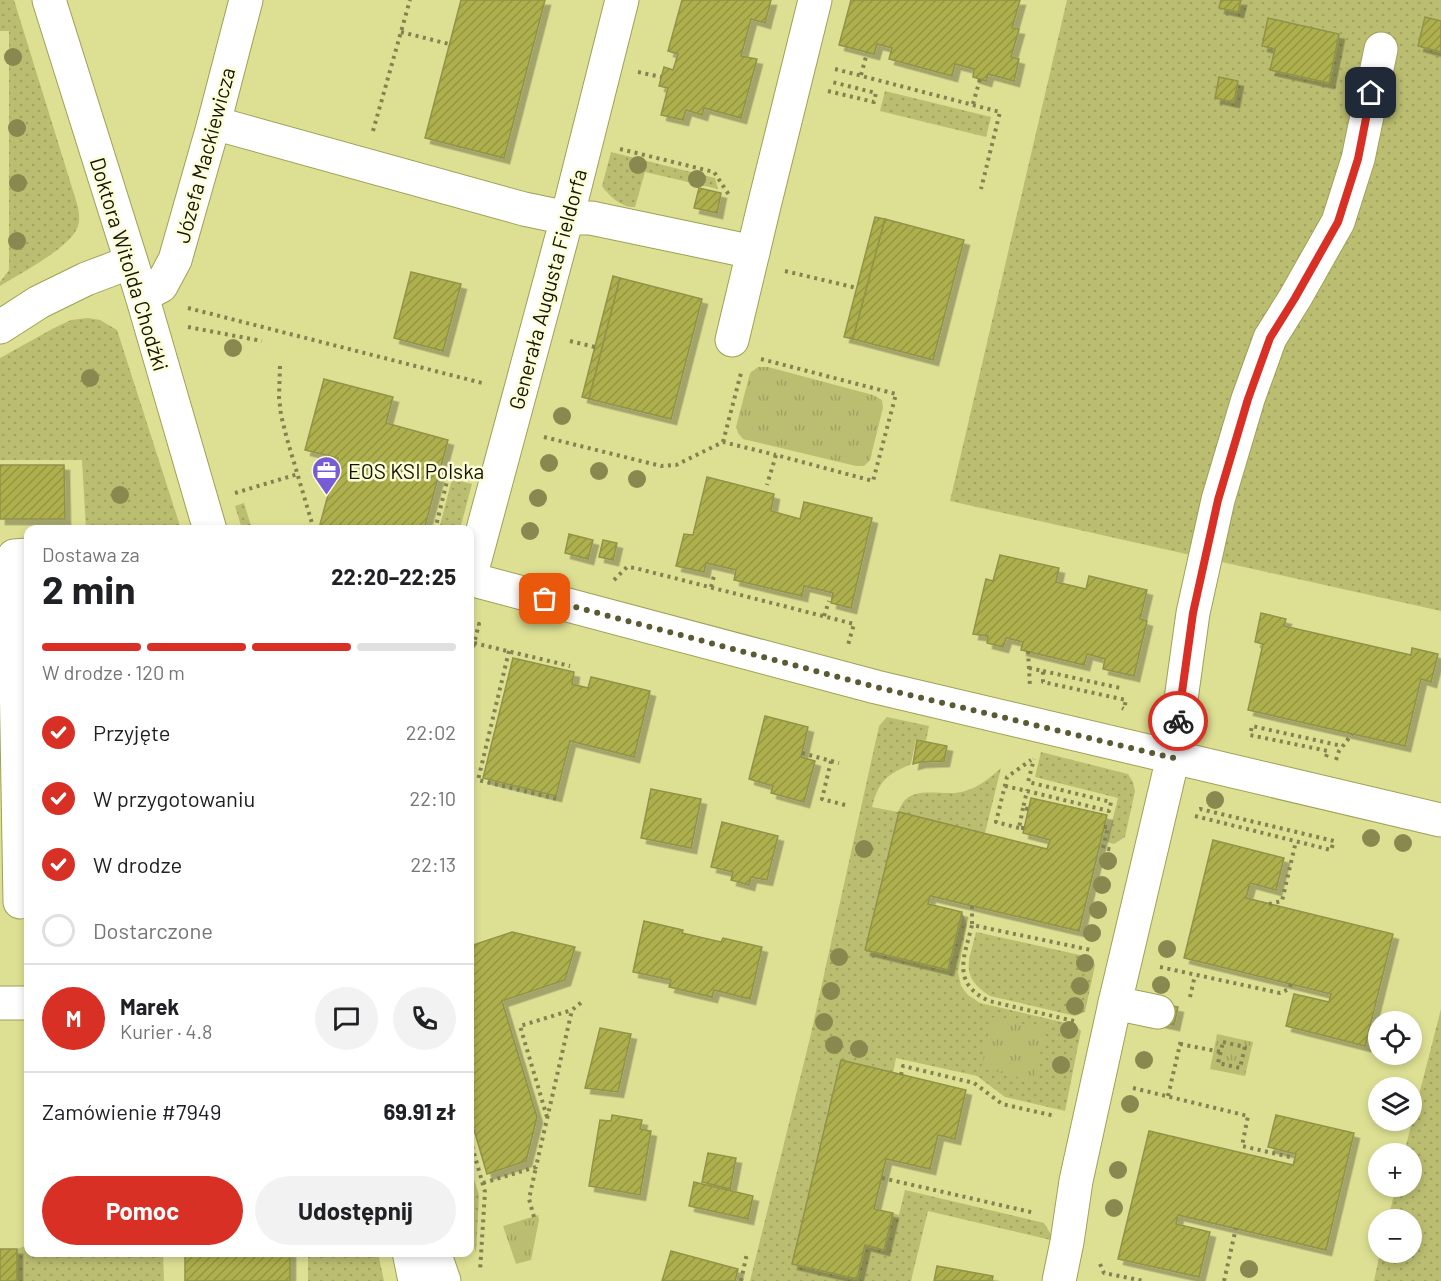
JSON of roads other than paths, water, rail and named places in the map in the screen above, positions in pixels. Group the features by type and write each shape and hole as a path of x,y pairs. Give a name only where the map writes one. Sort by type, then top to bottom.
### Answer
{"street":[{"name":"Doktora Witolda Chodźki","path":"49,0 142,296 209,525"},
{"name":"Józefa Mackiewicza","path":"142,296 162,286 175,260 246,0"},
{"name":"Generała Augusta Fieldorfa","path":"474,564 567,218 622,0"},
{"path":"739,347 751,258 764,206 814,63 815,0"},
{"path":"1059,1281 1076,1181 1173,758 1193,613 1221,489 1248,399 1270,338 1338,222 1358,159 1381,50"},
{"path":"214,123 512,206 567,218 591,218 751,258"},
{"path":"0,327 39,302 86,279 130,262"},
{"path":"20,902 14,556 24,555"},
{"path":"474,580 876,687 1440,820"},
{"path":"0,1003 24,1003"},
{"path":"1115,1003 1158,1012"},
{"path":"410,1257 415,1281"},
{"path":"436,1257 444,1281"}],"place":[{"name":"EOS KSI Polska","path":"327,496"}]}
